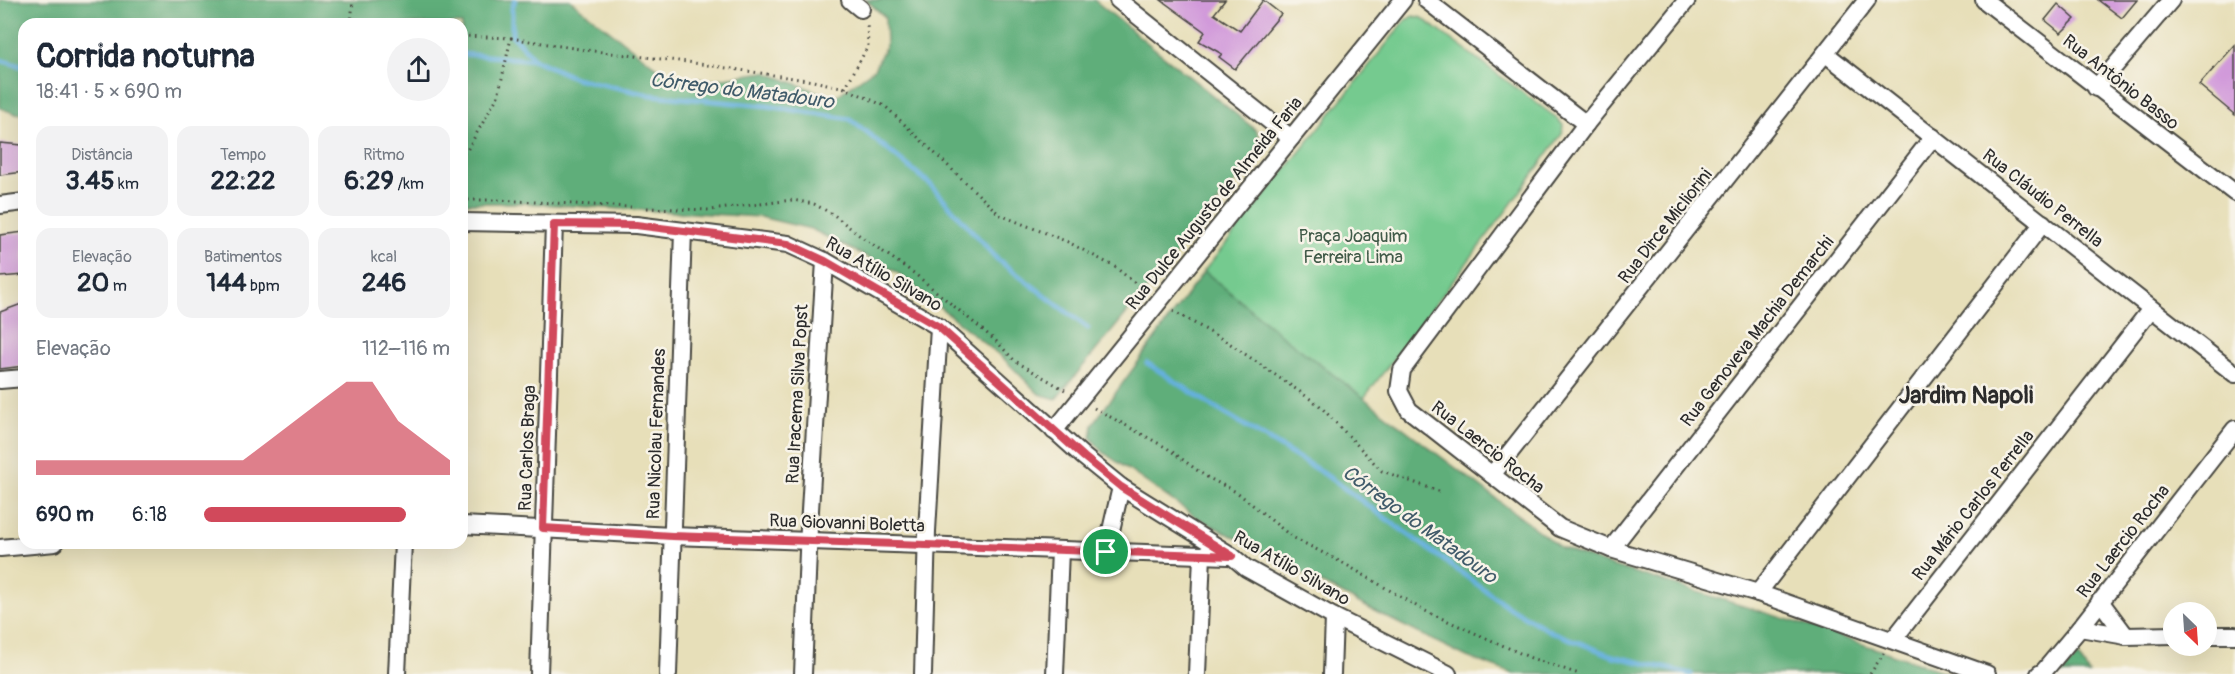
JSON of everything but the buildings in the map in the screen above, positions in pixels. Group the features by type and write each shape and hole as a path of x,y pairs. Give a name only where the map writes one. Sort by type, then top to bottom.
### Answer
{"street":[{"path":"1118,0 1292,138"},
{"name":"Rua Dulce Augusto de Almeida Faria","path":"1054,431 1403,0"},
{"path":"1426,0 1586,124"},
{"name":"Rua Laercio Rocha","path":"1687,0 1586,124 1402,370 1399,391 1409,410 1560,528 1611,549 1758,592 1987,674"},
{"name":"Rua Dirce Micliorini","path":"1492,475 1867,0"},
{"name":"Rua Antônio Basso","path":"1984,0 2096,88 2232,186"},
{"path":"2096,88 2170,0"},
{"name":"Rua Cláudio Perrella","path":"1826,54 2235,374"},
{"name":"Rua Genoveva Machia Demarchi","path":"1611,549 1933,137"},
{"path":"0,205 18,203"},
{"name":"Rua Atílio Silvano","path":"468,222 636,225 788,244 825,261 939,327 1054,431 1121,487 1232,556 1246,568 1334,617 1448,674"},
{"path":"1758,592 2043,223"},
{"name":"Rua Carlos Braga","path":"539,674 554,224"},
{"name":"Rua Nicolau Fernandes","path":"668,674 683,231"},
{"name":"Rua Iracema Silva Popst","path":"803,674 808,540 825,261"},
{"name":"Rua Mário Carlos Perrella","path":"1893,640 2151,309"},
{"path":"923,674 927,545 939,327"},
{"path":"0,380 18,378"},
{"name":"Rua Laercio Rocha","path":"2039,674 2080,628 2235,429"},
{"path":"1106,552 1121,487"},
{"name":"Rua Giovanni Boletta","path":"468,525 672,536 1232,556"},
{"path":"0,548 18,546"},
{"path":"397,674 403,549"},
{"path":"1055,674 1060,550"},
{"path":"1197,674 1202,555"},
{"path":"2100,601 2126,636"},
{"path":"1332,674 1334,617"},
{"path":"2080,628 2126,636 2163,635"},
{"path":"2217,635 2235,635"}],"path":[{"path":"352,18 353,0"},
{"path":"845,88 868,46 866,17 855,5"},
{"path":"468,36 512,38 687,62 845,88 885,106 1000,215 1068,242 1115,267 1159,303 1229,343 1318,405 1382,471 1441,492"},
{"path":"468,148 498,96 512,38"},
{"path":"468,200 710,210 794,200 814,204 834,214 859,236 915,274 996,341 1015,361 1167,448 1205,476 1238,493 1292,537 1345,564 1423,610 1531,658 1578,674"},
{"path":"1870,674 1893,640"}],"green space":[{"path":"0,0 570,0 669,77 710,80 765,72 834,98 874,69 886,45 885,17 866,0 1094,0 1257,131 1261,142 1254,159 1056,399 1039,394 1004,359 895,271 811,229 760,217 522,203 468,203 468,18 18,18 18,113 0,108"},
{"name":"Praça Joaquim Ferreira Lima","path":"1413,16 1422,18 1554,116 1563,125 1562,134 1364,398 1281,335 1204,271 1405,21"},
{"path":"1204,271 1281,335 1561,548 1818,629 1951,674 1514,674 1467,657 1196,517 1103,452 1091,438 1093,424"},
{"path":"2078,656 2089,674 2062,674"}],"waterway":[{"path":"515,0 512,8 512,35 535,60"},
{"name":"Córrego do Matadouro","path":"468,54 535,60 575,78 650,95 767,106 850,119 930,184 997,259 1088,328"},
{"name":"Córrego do Matadouro","path":"0,60 18,65"},
{"name":"Córrego do Matadouro","path":"1147,363 1323,473 1510,608 1552,632 1613,656 1691,674"}],"district":[{"name":"Jardim Napoli","path":"1966,395"}],"route":[{"path":"554,224 636,225 788,244 825,261 939,327 1054,431 1121,487 1232,556 1106,552 672,536 543,528 554,224"}]}
